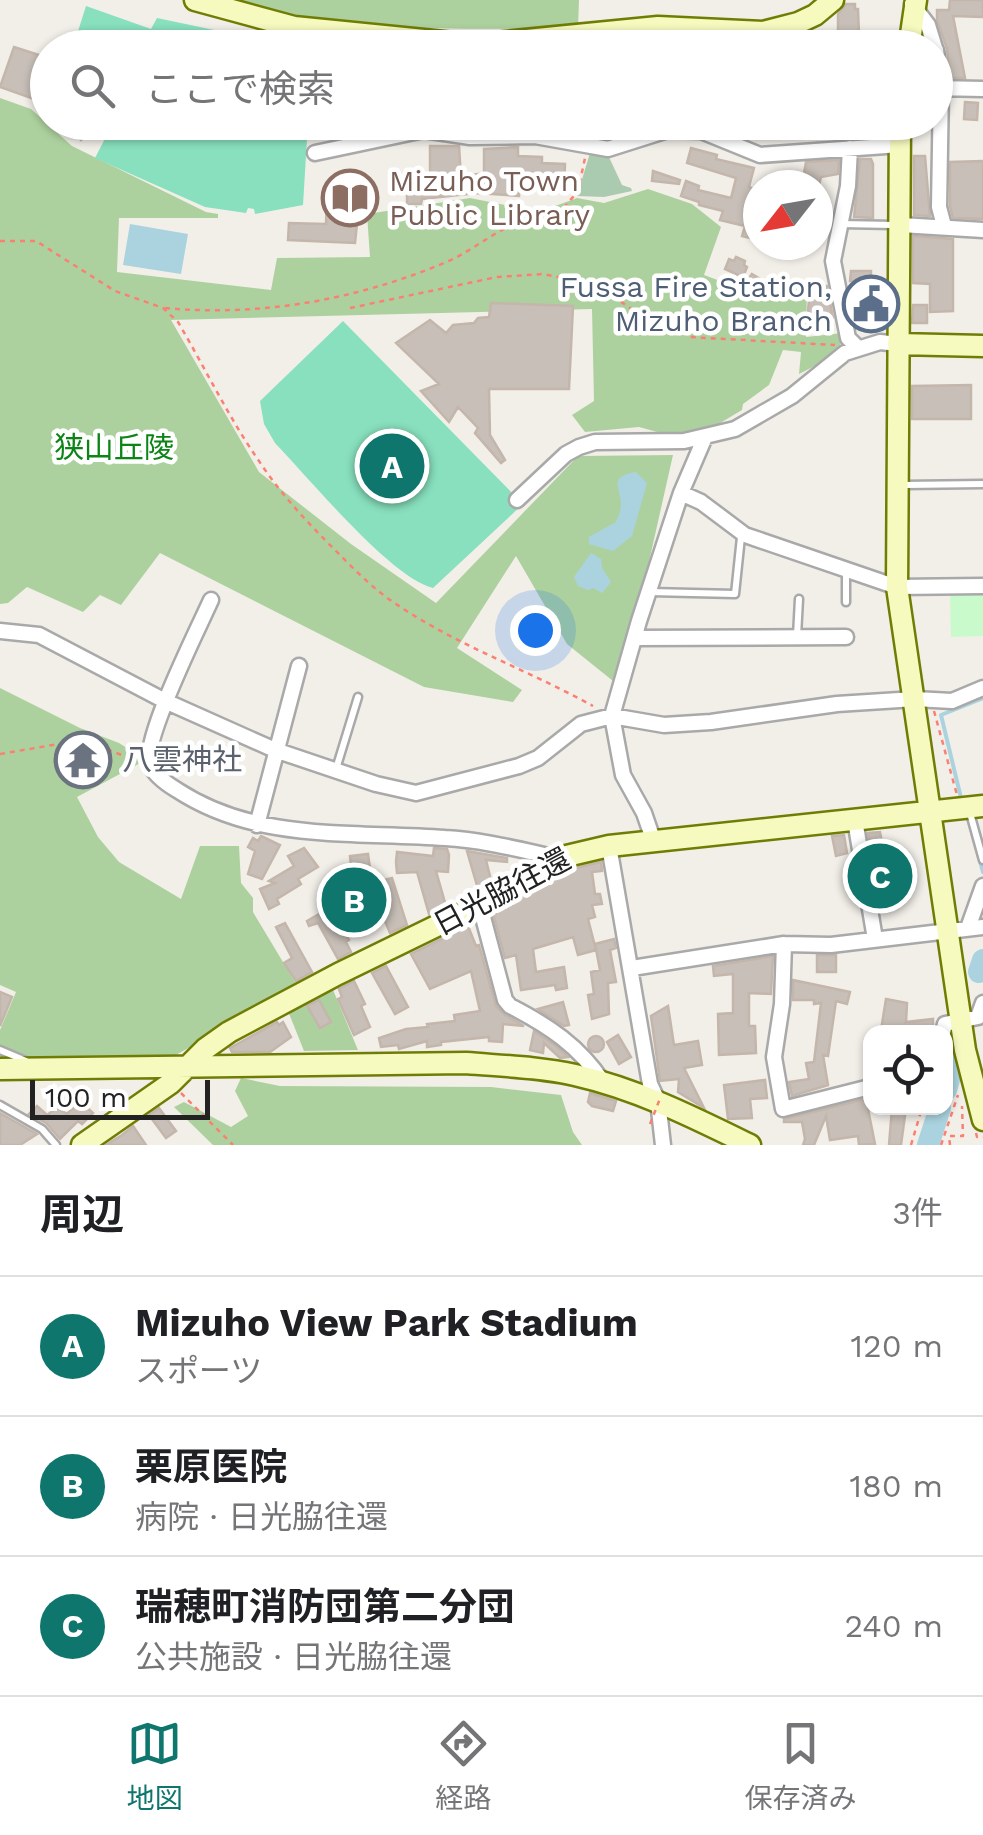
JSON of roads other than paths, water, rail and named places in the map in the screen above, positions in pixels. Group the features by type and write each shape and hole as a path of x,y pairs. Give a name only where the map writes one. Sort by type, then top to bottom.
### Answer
{"street":[{"path":"195,0 294,27 324,30"},
{"path":"775,30 815,15 832,0"},
{"path":"911,30 913,2"},
{"path":"913,2 930,30"},
{"path":"619,30 658,26 676,30"},
{"path":"953,88 983,89"},
{"path":"315,154 379,140"},
{"path":"554,140 608,150 638,140"},
{"path":"728,140 760,155 900,145"},
{"path":"900,140 897,587 923,700 931,812 968,928"},
{"path":"939,140 944,226"},
{"path":"850,148 848,186 833,262 848,338 857,347"},
{"path":"901,225 983,230"},
{"path":"517,500 579,446 596,442 684,441 734,429 762,415 857,347 880,342 983,346"},
{"path":"654,842 624,774 612,716 681,493 706,438"},
{"path":"681,493 701,502 742,533 897,587 983,586"},
{"path":"211,600 165,702 148,754 150,766 164,782 186,796 257,825 304,832 446,838 558,858"},
{"path":"0,630 39,635 165,702 276,750 416,793 519,766 538,758 581,724 612,716 676,725 837,704 952,702 983,688"},
{"path":"634,638 846,637"},
{"path":"257,825 300,666"},
{"name":"日光脇往還","path":"82,1145 171,1083 229,1032 480,906 558,858 608,846 971,807"},
{"path":"855,820 875,939"},
{"path":"608,846 650,1084 660,1098 663,1145"},
{"path":"981,1132 960,1019 968,928 983,886"},
{"path":"480,906 510,1006 570,1042 588,1059 604,1083"},
{"path":"632,968 784,944 831,944 968,928"},
{"path":"784,944 782,1004 774,1057 783,1109 863,1089"},
{"path":"945,1025 978,1017 983,1002"},
{"path":"0,1068 466,1063 542,1070 660,1098 750,1145"}],"lane":[{"path":"840,224 901,225"},
{"path":"898,485 983,484"},
{"path":"649,592 735,594 742,533"},
{"path":"846,568 846,602"},
{"path":"797,637 799,599"},
{"path":"336,770 358,697"},
{"path":"971,807 983,860"},
{"path":"0,1050 41,1068"},
{"path":"0,1105 42,1129 56,1145"}],"water":[{"path":"130,224 188,234 181,274 123,265"},
{"path":"636,472 647,483 632,536 613,551 589,544 589,537 616,522 621,505 619,480"},
{"path":"591,553 601,559 611,582 602,593 578,586 574,577"}],"waterway":[{"path":"961,798 941,715 983,698"},
{"path":"968,818 983,872"},
{"path":"979,972 983,960"},
{"path":"928,1145 938,1115"}],"place":[{"name":"Mizuho Town Public Library","path":"350,198"},
{"name":"Fussa Fire Station, Mizuho Branch","path":"871,304"},
{"name":"Mizuho View Park Stadium","path":"392,466"},
{"name":"八雲神社","path":"83,760"},
{"name":"瑞穂町消防団第二分団","path":"880,876"},
{"name":"栗原医院","path":"354,900"}],"park label":[{"name":"狭山丘陵","path":"114,448"}]}
